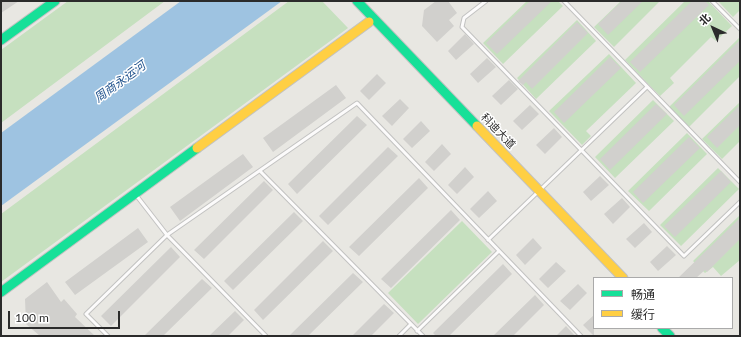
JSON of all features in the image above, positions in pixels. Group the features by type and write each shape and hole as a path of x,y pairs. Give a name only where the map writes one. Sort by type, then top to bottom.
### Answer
{"main road":[{"path":"1,40 55,1"},
{"name":"科迪大道","path":"349,1 537,193 622,277"},
{"name":"科迪大道","path":"357,1 537,193 613,277"},
{"path":"1,292 369,22"}],"lane":[{"path":"486,1 464,18 462,27 684,256 740,202"},
{"path":"564,1 740,182"},
{"path":"712,1 740,29"},
{"path":"488,240 647,87"},
{"path":"108,336 86,314 167,235 356,103 581,336"},
{"path":"260,171 423,336"},
{"path":"135,193 167,235 266,336"},
{"path":"418,331 499,250"},
{"path":"399,336 411,324"}],"green space":[{"path":"68,1 165,1 1,123 1,50"},
{"path":"289,1 322,1 348,28 1,282 1,214"},
{"path":"527,1 558,1 563,6 503,64 483,43"},
{"path":"621,1 660,1 614,47 594,27"},
{"path":"685,1 708,1 732,26 716,41 711,37 670,78 674,83 660,96 625,60"},
{"path":"718,1 740,1 740,10 733,17"},
{"path":"577,20 596,41 536,99 517,78"},
{"path":"740,37 740,76 689,127 669,107"},
{"path":"609,54 636,83 586,131 591,136 582,145 549,111"},
{"path":"653,100 674,121 615,178 595,157"},
{"path":"740,102 740,141 722,159 702,139"},
{"path":"687,133 707,154 649,211 628,191"},
{"path":"718,168 739,189 681,246 660,225"},
{"path":"740,215 740,260 721,276 713,267 705,273 693,261"},
{"path":"462,221 492,252 418,324 388,293"}],"water":[{"name":"周商永运河","path":"181,1 282,1 1,206 1,133"}],"building":[{"path":"1,1 19,1 1,13"},
{"path":"436,1 448,1 457,13 449,20 454,26 437,42 422,26 424,10"},
{"path":"530,1 552,1 497,54 486,43"},
{"path":"622,1 643,1 608,35 598,24"},
{"path":"692,1 705,1 709,5 640,72 630,62"},
{"path":"577,22 588,33 532,89 526,82 523,85 518,81"},
{"path":"465,34 474,44 456,60 448,51"},
{"path":"740,40 740,61 684,116 674,105"},
{"path":"610,57 621,68 564,123 554,112"},
{"path":"487,58 496,67 478,83 470,74"},
{"path":"377,74 386,83 369,100 360,91"},
{"path":"509,80 518,89 501,105 492,96"},
{"path":"336,85 346,98 273,152 263,138"},
{"path":"400,99 409,108 392,126 382,116"},
{"path":"656,104 667,114 610,170 600,159"},
{"path":"530,105 539,114 522,130 513,121"},
{"path":"740,105 740,125 717,148 707,137"},
{"path":"357,116 367,125 297,194 288,184"},
{"path":"421,121 430,131 412,148 403,139"},
{"path":"554,128 562,137 545,154 536,145"},
{"path":"689,137 700,148 643,203 633,192"},
{"path":"442,144 451,154 434,171 425,162"},
{"path":"388,147 398,156 328,225 319,216"},
{"path":"243,154 253,167 180,221 170,207"},
{"path":"465,167 474,177 457,194 448,185"},
{"path":"721,171 731,182 675,237 664,226"},
{"path":"600,176 609,185 591,201 583,192"},
{"path":"419,178 428,188 359,256 349,247"},
{"path":"264,181 273,190 204,259 194,250"},
{"path":"488,191 497,201 479,218 470,209"},
{"path":"622,198 630,207 613,224 604,214"},
{"path":"451,210 460,220 391,288 381,279"},
{"path":"294,212 303,221 233,290 224,281"},
{"path":"740,218 740,239 707,272 705,270 697,277 679,277"},
{"path":"644,223 652,232 635,248 626,239"},
{"path":"138,228 148,242 75,295 65,282"},
{"path":"533,238 542,248 525,265 516,255"},
{"path":"323,241 333,251 263,320 254,310"},
{"path":"667,246 676,255 658,271 650,262"},
{"path":"171,247 180,257 111,326 101,316"},
{"path":"556,262 566,271 548,288 539,279"},
{"path":"503,264 512,274 449,336 436,336 433,333"},
{"path":"353,273 363,282 308,336 289,336"},
{"path":"202,279 212,288 163,336 144,336"},
{"path":"47,282 61,302 64,299 77,314 75,317 95,336 40,336 26,324 25,299"},
{"path":"578,284 587,293 570,310 560,301"},
{"path":"535,295 544,305 513,336 493,336"},
{"path":"384,304 394,313 371,336 352,336"},
{"path":"235,311 244,320 228,336 209,336"},
{"path":"593,316 594,336 583,325"},
{"path":"566,326 575,336 556,336"}],"traffic: fast":[{"path":"1,40 55,1"},
{"path":"357,1 477,126"},
{"path":"1,292 197,148"},
{"path":"663,329 670,336"}],"traffic: slow":[{"path":"197,148 369,22"},
{"path":"477,126 622,277"}]}
